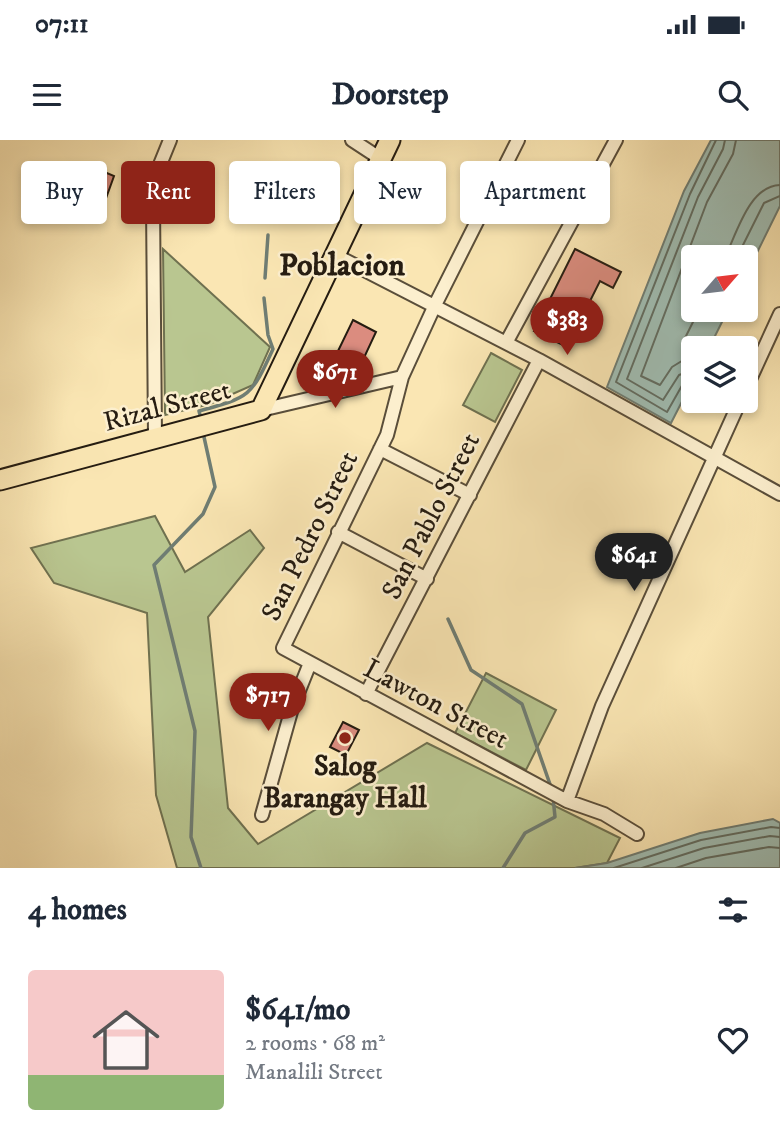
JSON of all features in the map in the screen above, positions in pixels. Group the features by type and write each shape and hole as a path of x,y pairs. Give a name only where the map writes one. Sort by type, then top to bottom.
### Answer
{"main road":[{"name":"Rizal Street","path":"0,480 261,410 390,140"}],"street":[{"path":"155,437 153,203 157,172 170,140"},
{"path":"352,140 382,159"},
{"name":"San Pedro Street","path":"283,648 387,435 401,377 518,140"},
{"path":"506,343 616,140"},
{"path":"335,255 539,360 780,494"},
{"path":"758,362 780,314"},
{"name":"San Pablo Street","path":"366,694 539,360"},
{"path":"261,410 401,377"},
{"path":"567,801 602,706 734,413"},
{"path":"380,449 470,495"},
{"path":"338,532 427,579"},
{"name":"Lawton Street","path":"283,648 548,791 604,814 636,834"},
{"path":"262,815 292,708 310,663"}],"green space":[{"path":"163,249 270,347 253,385 210,404 165,415"},
{"path":"491,353 522,370 495,422 463,405"},
{"path":"155,516 185,572 250,530 264,548 208,617 228,808 258,844 427,743 620,838 607,863 575,868 177,868 156,795 147,613 54,583 31,548"},
{"path":"486,673 556,710 526,770 455,733"}],"water":[{"path":"711,140 780,140 780,206 758,251 758,245 681,245 681,322 722,322 715,336 681,336 681,403 671,423 607,387 684,191"},
{"path":"773,819 780,823 780,868 575,868 607,863 700,833"}],"building":[{"path":"107,173 114,176 107,195"},
{"path":"575,249 621,272 613,288 600,281 567,347 534,331"},
{"path":"353,320 376,332 362,362 338,351"},
{"name":"Salog Barangay Hall","path":"343,722 359,730 346,755 330,747"}],"waterway":[{"path":"265,278 268,235"},
{"path":"200,415 199,411 229,402 247,393 259,377 273,349 268,335 264,298"},
{"path":"201,868 191,837 195,731 154,565 203,514 215,487 204,437"},
{"path":"448,619 471,670 522,704 552,790"},
{"path":"503,868 525,833 555,817 553,797"}],"place":[{"name":"Salog Barangay Hall","path":"345,738"}],"district":[{"name":"Poblacion","path":"342,266"}]}
